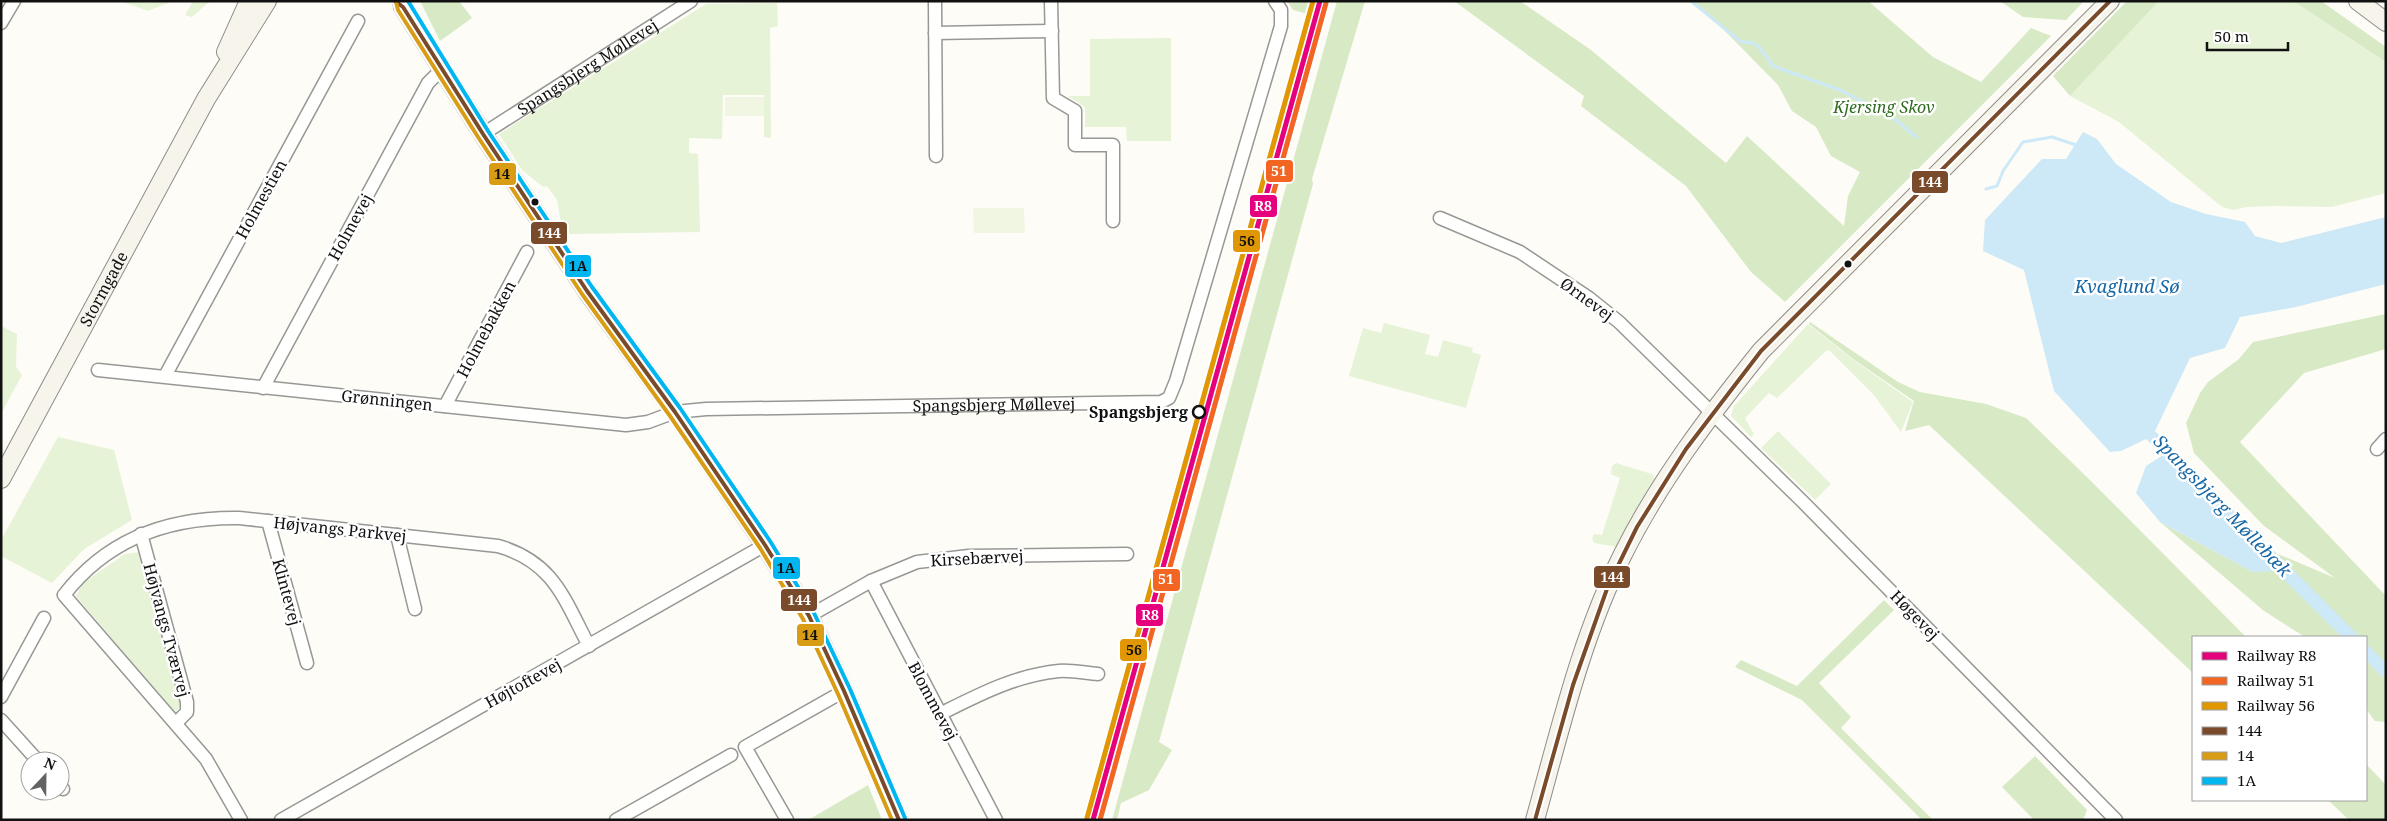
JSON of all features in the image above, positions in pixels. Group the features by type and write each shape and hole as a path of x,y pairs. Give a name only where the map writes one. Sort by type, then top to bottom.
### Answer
{"street":[{"path":"1,23 14,1"},
{"name":"Spangsbjerg Møllevej","path":"483,134 691,1"},
{"path":"935,1 936,156"},
{"path":"1052,1 1053,98 1075,111 1075,145 1113,145 1113,221"},
{"name":"Spangsbjerg Møllevej","path":"675,412 726,409 1127,403 1161,402 1169,398 1176,381 1281,26 1281,10 1275,1"},
{"path":"1535,820 1583,649 1605,593 1622,556 1652,501 1712,413 1761,351 2110,1"},
{"path":"2358,1 2386,22"},
{"path":"400,3 483,134 587,291 675,412 765,545 809,616 900,820"},
{"name":"Stormgade","path":"1,479 206,99 242,43 259,4"},
{"name":"Holmestien","path":"165,376 358,21"},
{"path":"935,33 1052,31"},
{"name":"Holmevej","path":"263,388 428,83 442,69"},
{"name":"Ørnevej","path":"1440,218 1520,252 1588,298 1618,322 1712,413"},
{"name":"Holmebakken","path":"445,406 527,252"},
{"name":"Grønningen","path":"98,370 626,425 648,422 675,412"},
{"name":"Høgevej","path":"1712,413 1803,502 2116,820"},
{"path":"2377,450 2386,439"},
{"name":"Højvangs Parkvej","path":"64,595 80,575 104,554 141,534 175,523 208,517 239,518 498,546 528,558 553,580 589,646"},
{"name":"Klintevej","path":"268,522 307,662"},
{"name":"Højvangs Tværvej","path":"141,534 186,702 187,712 176,723"},
{"path":"397,535 415,609"},
{"name":"Højtoftevej","path":"281,820 765,545"},
{"name":"Kirsebærvej","path":"809,616 871,581 917,562 969,556 1127,554"},
{"name":"Blommevej","path":"871,581 996,820"},
{"name":"Højvangs Tværvej","path":"64,595 206,759 241,820"},
{"path":"1,696 44,618"},
{"path":"940,714 1000,685 1033,676 1060,671 1098,674"},
{"path":"787,820 745,747 844,691"},
{"path":"1,720 29,751"},
{"path":"616,820 730,755"}],"green space":[{"path":"120,1 173,1 148,11"},
{"path":"193,1 210,1 192,17 185,15"},
{"path":"420,1 459,1 472,18 440,41"},
{"path":"1287,1 1312,1 1308,14 1293,10"},
{"path":"1337,1 1365,1 1312,179 1313,184 1159,742 1172,750 1149,790 1121,803 1117,820 1112,820"},
{"name":"Kjersing Skov","path":"1454,1 1520,1 1591,50 1726,163 1747,136 1844,226 1848,196 1860,172 1831,156 1816,127 1792,111 1778,85 1725,31 1691,1 1868,1 1933,57 1981,82 2031,28 2051,36 1785,302 1751,272 1686,186 1581,106 1584,96"},
{"path":"2000,1 2084,1 2066,20 2023,17"},
{"path":"2127,1 2159,1 2070,96 2053,76"},
{"path":"2159,1 2293,1 2386,62 2386,193 2332,207 2275,206 2247,207 2233,210 2222,207 2119,122 2070,96"},
{"path":"2293,1 2321,1 2386,47 2386,62"},
{"path":"777,3 778,26 770,28 771,138 764,137 764,95 723,95 722,139 689,138 689,153 698,154 700,232 570,234 561,223 557,200 547,186 543,187 522,170 499,134 706,4"},
{"path":"1171,38 1171,141 1127,141 1126,127 1085,127 1085,107 1068,96 1090,96 1090,39"},
{"path":"725,97 764,97 764,116 725,116"},
{"path":"973,208 1024,208 1025,233 974,233"},
{"path":"2386,314 2386,349 2304,373 2240,442 2386,596 2386,722 2375,721 2367,710 2367,636 2303,636 2264,611 2160,522 2253,572 2278,554 2335,578 2264,526 2194,453 2186,423 2200,393 2208,382 2239,359 2253,342"},
{"path":"1810,322 1898,382 1920,392 1986,404 2026,418 2245,636 2192,636 2192,672 1929,425 1905,431 1914,401 1853,359 1809,324"},
{"path":"1384,323 1430,335 1425,354 1438,357 1443,340 1473,348 1472,352 1481,355 1466,408 1349,376 1363,328 1381,333"},
{"path":"1808,324 1852,359 1913,402 1901,432 1874,395 1829,350 1777,398 1769,393 1745,418 1754,434 1751,437 1731,416 1734,406"},
{"path":"1,326 17,334 16,367 22,375 1,414"},
{"path":"1778,431 1831,484 1815,500 1761,448"},
{"path":"58,437 114,450 132,520 84,549 52,583 1,556 1,540"},
{"path":"1616,463 1652,474 1655,479 1617,547 1594,543 1592,538 1594,534 1602,535 1620,478 1611,474 1612,466"},
{"path":"141,552 180,705 175,713 76,596 83,583 125,554"},
{"path":"1884,600 1894,610 1819,683 1851,717 1841,728 1933,820 1922,820 1802,700 1735,667 1741,660 1797,686"},
{"path":"2035,756 2087,810 2083,820 2034,820 2002,787"},
{"path":"2367,765 2386,785 2386,820 2349,820 2329,801 2367,801"},
{"path":"868,785 882,820 808,820"}],"water":[{"name":"Kvaglund Sø","path":"2083,132 2097,139 2116,164 2171,202 2206,214 2245,222 2255,236 2281,243 2386,217 2386,284 2296,307 2240,317 2225,348 2190,358 2155,431 2359,636 2341,636 2275,571 2253,572 2160,522 2136,493 2146,466 2163,455 2146,439 2121,451 2110,452 2054,391 2024,270 1983,251 1985,220 2042,159 2066,159"},
{"path":"2367,644 2386,663 2386,673 2382,677 2367,661"}],"waterway":[{"name":"Spangsbjerg Møllebæk","path":"1691,1 1741,42 1753,43 1759,47 1773,66 1840,90 1891,116 1916,137"},
{"name":"Spangsbjerg Møllebæk","path":"1986,189 1997,186 2003,171 2023,142 2052,137 2079,146"}],"rail line":[{"name":"56","path":"1087,818 1313,1"},
{"name":"R8","path":"1093,820 1320,1"},
{"name":"51","path":"1100,820 1326,3"}],"transit line":[{"name":"144","path":"395,1 403,7 483,134 587,291 675,412 765,545 809,616 844,691 899,820"},
{"name":"1A","path":"408,1 488,131 592,287 680,408 770,541 814,613 850,689 905,818"},
{"name":"144","path":"1535,820 1573,685 1608,586 1637,527 1686,449 1761,351 2110,1"},
{"name":"14","path":"396,2 398,10 478,137 582,294 670,416 760,548 803,619 838,694 892,820"}],"place":[{"name":"Spangsbjerg","path":"1199,412"}]}
